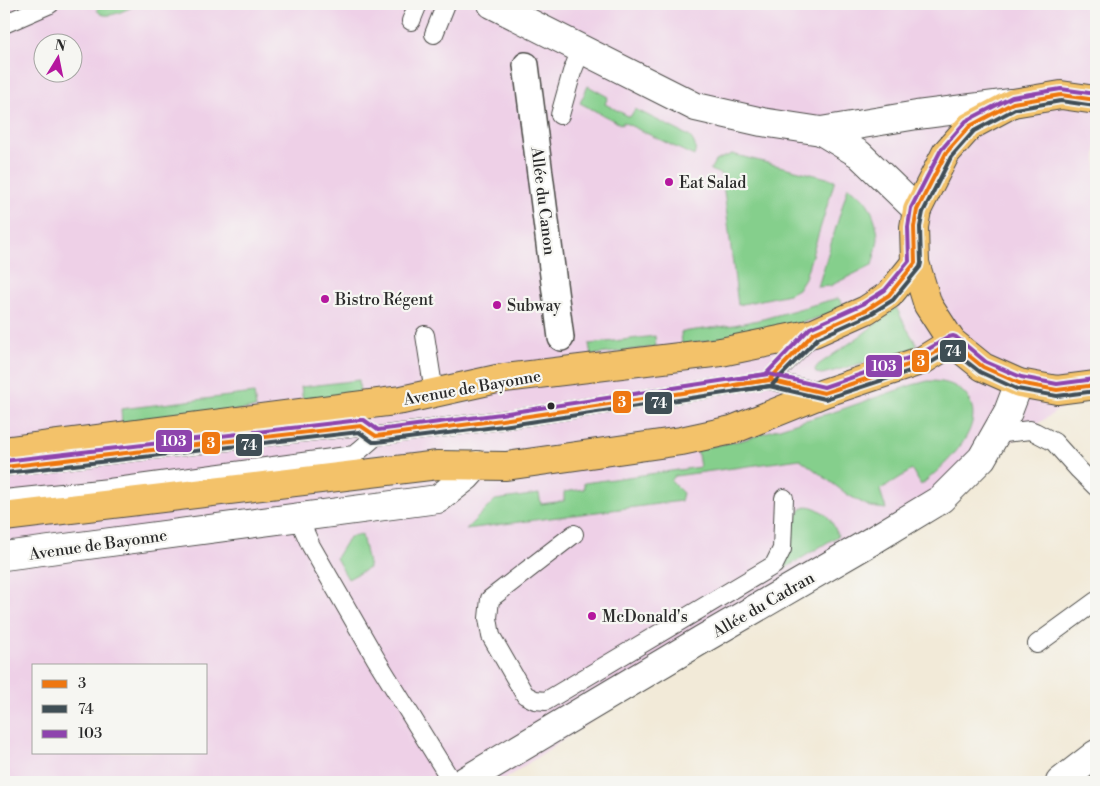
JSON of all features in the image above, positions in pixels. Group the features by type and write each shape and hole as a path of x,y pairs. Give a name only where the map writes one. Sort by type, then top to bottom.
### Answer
{"main road":[{"path":"1096,100 1061,95 1013,103 970,126 946,153 917,210 914,227 915,263 928,305 952,342 983,367 1019,383 1057,390 1096,385"},
{"name":"Avenue de Bayonne","path":"4,451 402,400 497,379 722,352 814,334 866,310 889,295 915,263"},
{"path":"4,517 438,465 506,466 681,441 732,430 824,393 923,360 952,342"}],"street":[{"path":"492,4 696,108 762,122 821,131 917,115 1013,103"},
{"name":"Allée du Canon","path":"526,65 561,338"},
{"path":"821,131 859,154 917,210"},
{"name":"Allée du Cadran","path":"463,782 941,499 982,458 1008,412 1019,383"},
{"name":"Avenue de Bayonne","path":"4,556 438,499 466,477 477,465"},
{"path":"1060,782 1096,754"}],"lane":[{"path":"4,24 50,4"},
{"path":"410,21 418,4"},
{"path":"434,34 446,4"},
{"path":"560,115 572,72 581,50"},
{"path":"769,380 814,334"},
{"path":"425,335 434,393"},
{"path":"4,498 109,488 354,455 376,436 502,420 769,380 824,393"},
{"path":"4,467 360,426 376,436"},
{"path":"996,434 1030,430 1054,442 1096,487"},
{"path":"574,534 490,599 488,618 491,636 525,695 535,700 546,701 774,565 782,549 784,498"},
{"path":"298,517 311,546 452,782"},
{"path":"1037,644 1096,601"}],"shaded area":[{"path":"4,4 1096,4 1096,385 500,782 4,782"}],"green space":[{"path":"100,4 139,4 111,15 105,15 97,10"},
{"path":"588,86 608,97 605,104 630,117 635,109 689,136 695,145 694,156 623,122 622,125 580,103"},
{"path":"732,154 835,180 805,278 798,289 789,294 738,305 722,175 710,170 715,161"},
{"path":"848,187 864,199 870,207 874,218 878,239 872,265 830,286 818,287"},
{"path":"838,298 846,308 811,320 768,331 682,345 681,332 763,319"},
{"path":"896,307 917,345 913,349 822,374 816,373 815,369 818,365 863,334"},
{"path":"655,336 656,347 591,355 589,344"},
{"path":"359,380 360,395 303,402 301,387"},
{"path":"928,381 948,383 964,393 971,405 973,418 969,431 962,444 952,456 921,485 912,470 880,490 886,509 870,507 848,495 800,459 675,476 671,481 683,493 681,501 466,529 495,500 539,494 541,504 564,501 564,492 584,489 584,483 700,467 697,449 743,440"},
{"path":"254,393 256,408 122,425 121,409"},
{"path":"809,506 820,510 828,516 838,536 782,570 796,518 801,509"},
{"path":"362,535 369,568 348,579 336,558 349,537"}],"transit line":[{"name":"103","path":"4,461 360,420 364,420 378,430 501,414 766,374 810,328 863,304 885,290 909,261 908,227 911,208 941,150 966,121 1012,97 1061,89 1096,94"},
{"name":"3","path":"4,467 361,426 376,436 502,420 769,380 814,333 866,310 889,295 915,263 914,227 917,210 946,153 970,126 1013,103 1061,95 1096,100"},
{"name":"74","path":"5,473 359,432 373,442 377,442 503,426 771,386 818,338 869,315 893,300 920,267 920,227 923,212 951,157 974,131 1015,109 1061,101 1095,106"},
{"name":"103","path":"733,379 769,374 824,387 920,354 953,336 986,362 1021,377 1057,384 1095,379"},
{"name":"3","path":"734,385 769,380 824,393 923,360 952,342 983,367 1019,383 1057,390 1096,385"},
{"name":"74","path":"735,391 769,386 825,399 925,366 952,350 980,372 1017,389 1057,396 1096,391"}],"place":[{"name":"Eat Salad","path":"669,182"},
{"name":"Bistro Régent","path":"325,299"},
{"name":"Subway","path":"497,305"},
{"name":"McDonald's","path":"592,616"}]}
